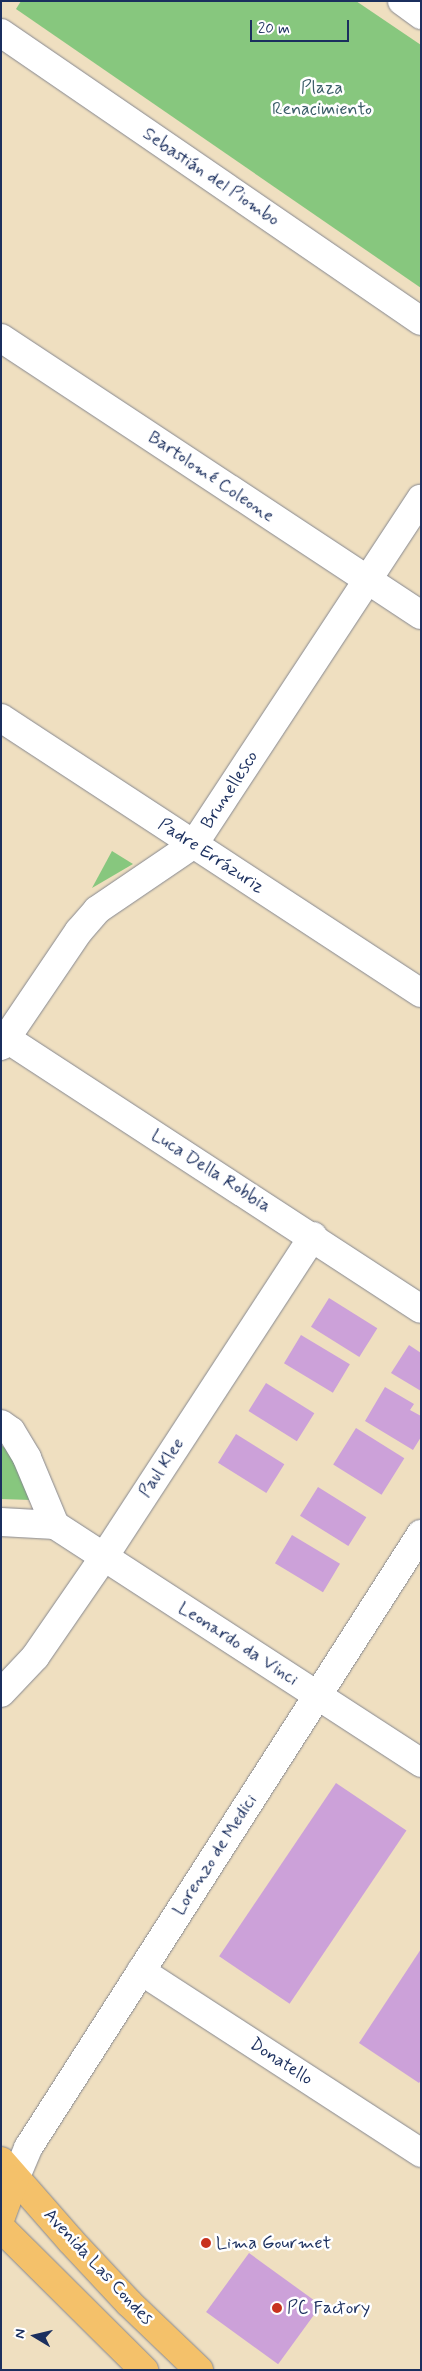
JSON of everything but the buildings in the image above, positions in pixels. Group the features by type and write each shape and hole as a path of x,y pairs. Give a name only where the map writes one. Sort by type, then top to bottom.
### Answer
{"main road":[{"path":"1,2217 8,2170"},
{"name":"Avenida Las Condes","path":"8,2170 129,2303 198,2370"},
{"path":"1,2228 144,2370"}],"street":[{"path":"402,1 421,15"},
{"name":"Sebastián del Piombo","path":"1,33 421,321"},
{"name":"Bartolomé Coleone","path":"1,338 421,615"},
{"name":"Brunellesco","path":"3,1039 79,931 97,910 194,844 421,499"},
{"name":"Padre Errázuriz","path":"1,718 421,993"},
{"name":"Luca Della Robbia","path":"3,1039 313,1236 421,1309"},
{"name":"Paul Klee","path":"1,1693 35,1657 104,1557 313,1236"},
{"path":"1,1424 11,1431 28,1458 55,1525"},
{"name":"Leonardo da Vinci","path":"1,1522 55,1525 421,1763"},
{"name":"Lorenzo de Medici","path":"8,2170 28,2148 421,1534"},
{"name":"Donatello","path":"141,1971 421,2153"}],"green space":[{"name":"Plaza Renacimiento","path":"21,1 356,1 421,45 421,288 16,9"},
{"path":"112,851 133,864 92,888"},
{"path":"1,1445 10,1452 31,1500 1,1499"}],"place":[{"name":"Lima Gourmet","path":"206,2243"},
{"name":"PC Factory","path":"277,2308"}]}
